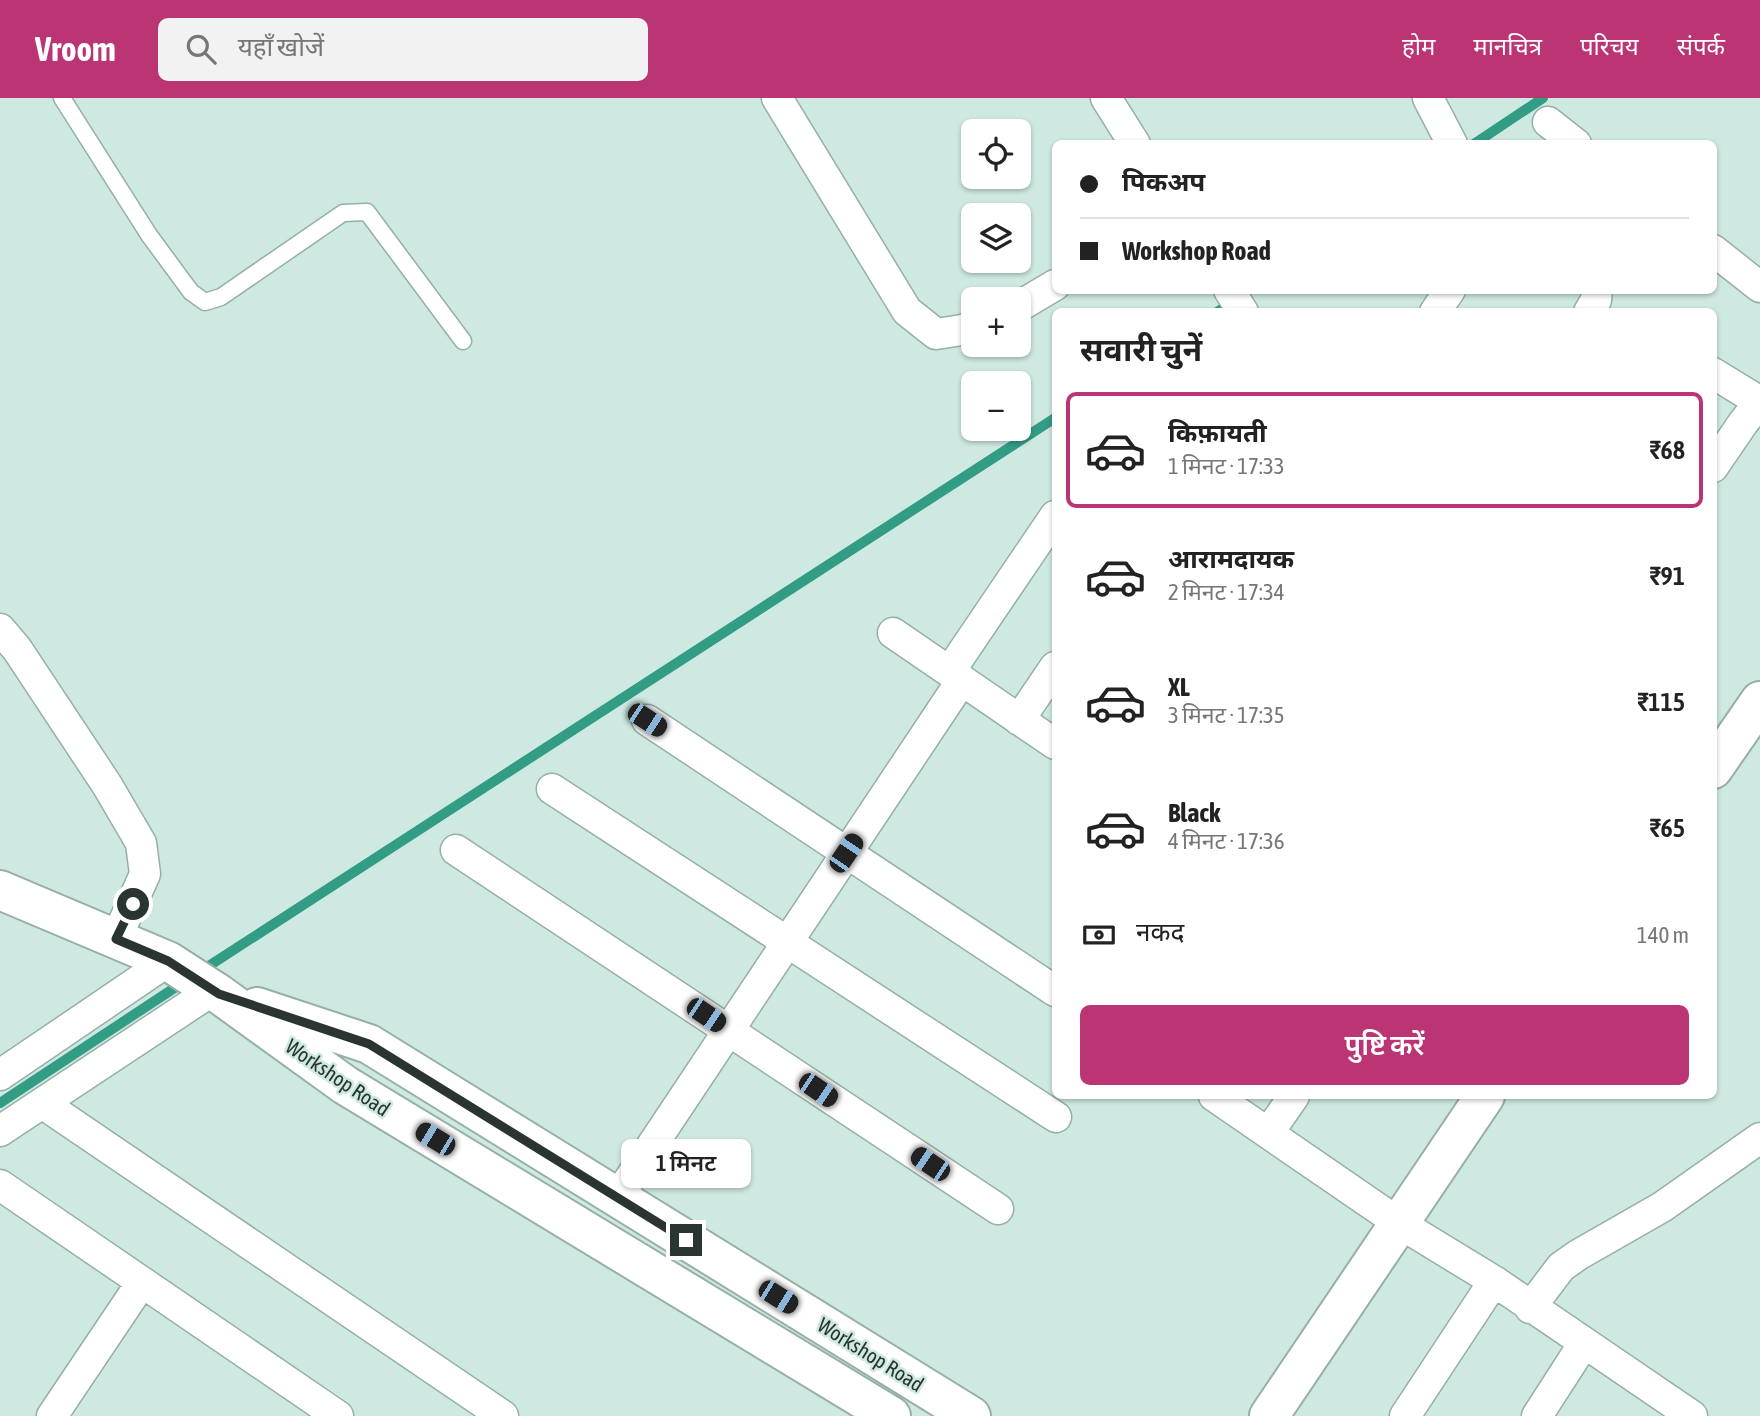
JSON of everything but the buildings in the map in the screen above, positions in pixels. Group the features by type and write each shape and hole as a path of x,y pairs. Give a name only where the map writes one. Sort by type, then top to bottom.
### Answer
{"main road":[{"path":"1717,764 1755,720"},
{"name":"Workshop Road","path":"0,890 116,939 197,980 369,1044 971,1416"},
{"name":"Workshop Road","path":"197,980 345,1085 891,1416"},
{"path":"1269,1416 1483,1099"}],"street":[{"path":"777,98 907,311 936,334 961,330"},
{"path":"1106,98 1132,140"},
{"path":"1429,98 1450,140"},
{"path":"1548,122 1571,140"},
{"path":"1717,253 1760,287"},
{"path":"1031,302 1052,287"},
{"path":"1717,375 1760,402 1717,461"},
{"path":"617,1198 846,853 1052,521"},
{"path":"0,629 17,649 107,785 141,843 145,874 116,939"},
{"path":"893,632 1052,742"},
{"path":"1019,720 1052,671"},
{"path":"647,720 1052,989"},
{"path":"552,789 1056,1117"},
{"path":"456,850 998,1209"},
{"path":"0,1075 197,980"},
{"path":"0,1131 42,1103 197,980"},
{"path":"1219,1099 1399,1223 1494,1282 1692,1416"},
{"path":"1269,1132 1292,1099"},
{"path":"42,1103 503,1416"},
{"path":"1530,1308 1561,1267 1662,1207 1760,1138"},
{"path":"0,1185 338,1416"},
{"path":"52,1416 142,1282"},
{"path":"1405,1416 1494,1282"},
{"path":"1537,1416 1584,1343"}],"lane":[{"path":"62,98 149,235 191,292 205,302 221,297 343,213 367,212 463,341"}],"waterway":[{"path":"1480,140 1543,98"},
{"path":"1223,308 1243,294"},
{"path":"201,971 1052,420"},
{"path":"0,1103 185,981"}],"route":[{"path":"133,904 116,939 168,961 219,994 369,1044 686,1240"}]}
